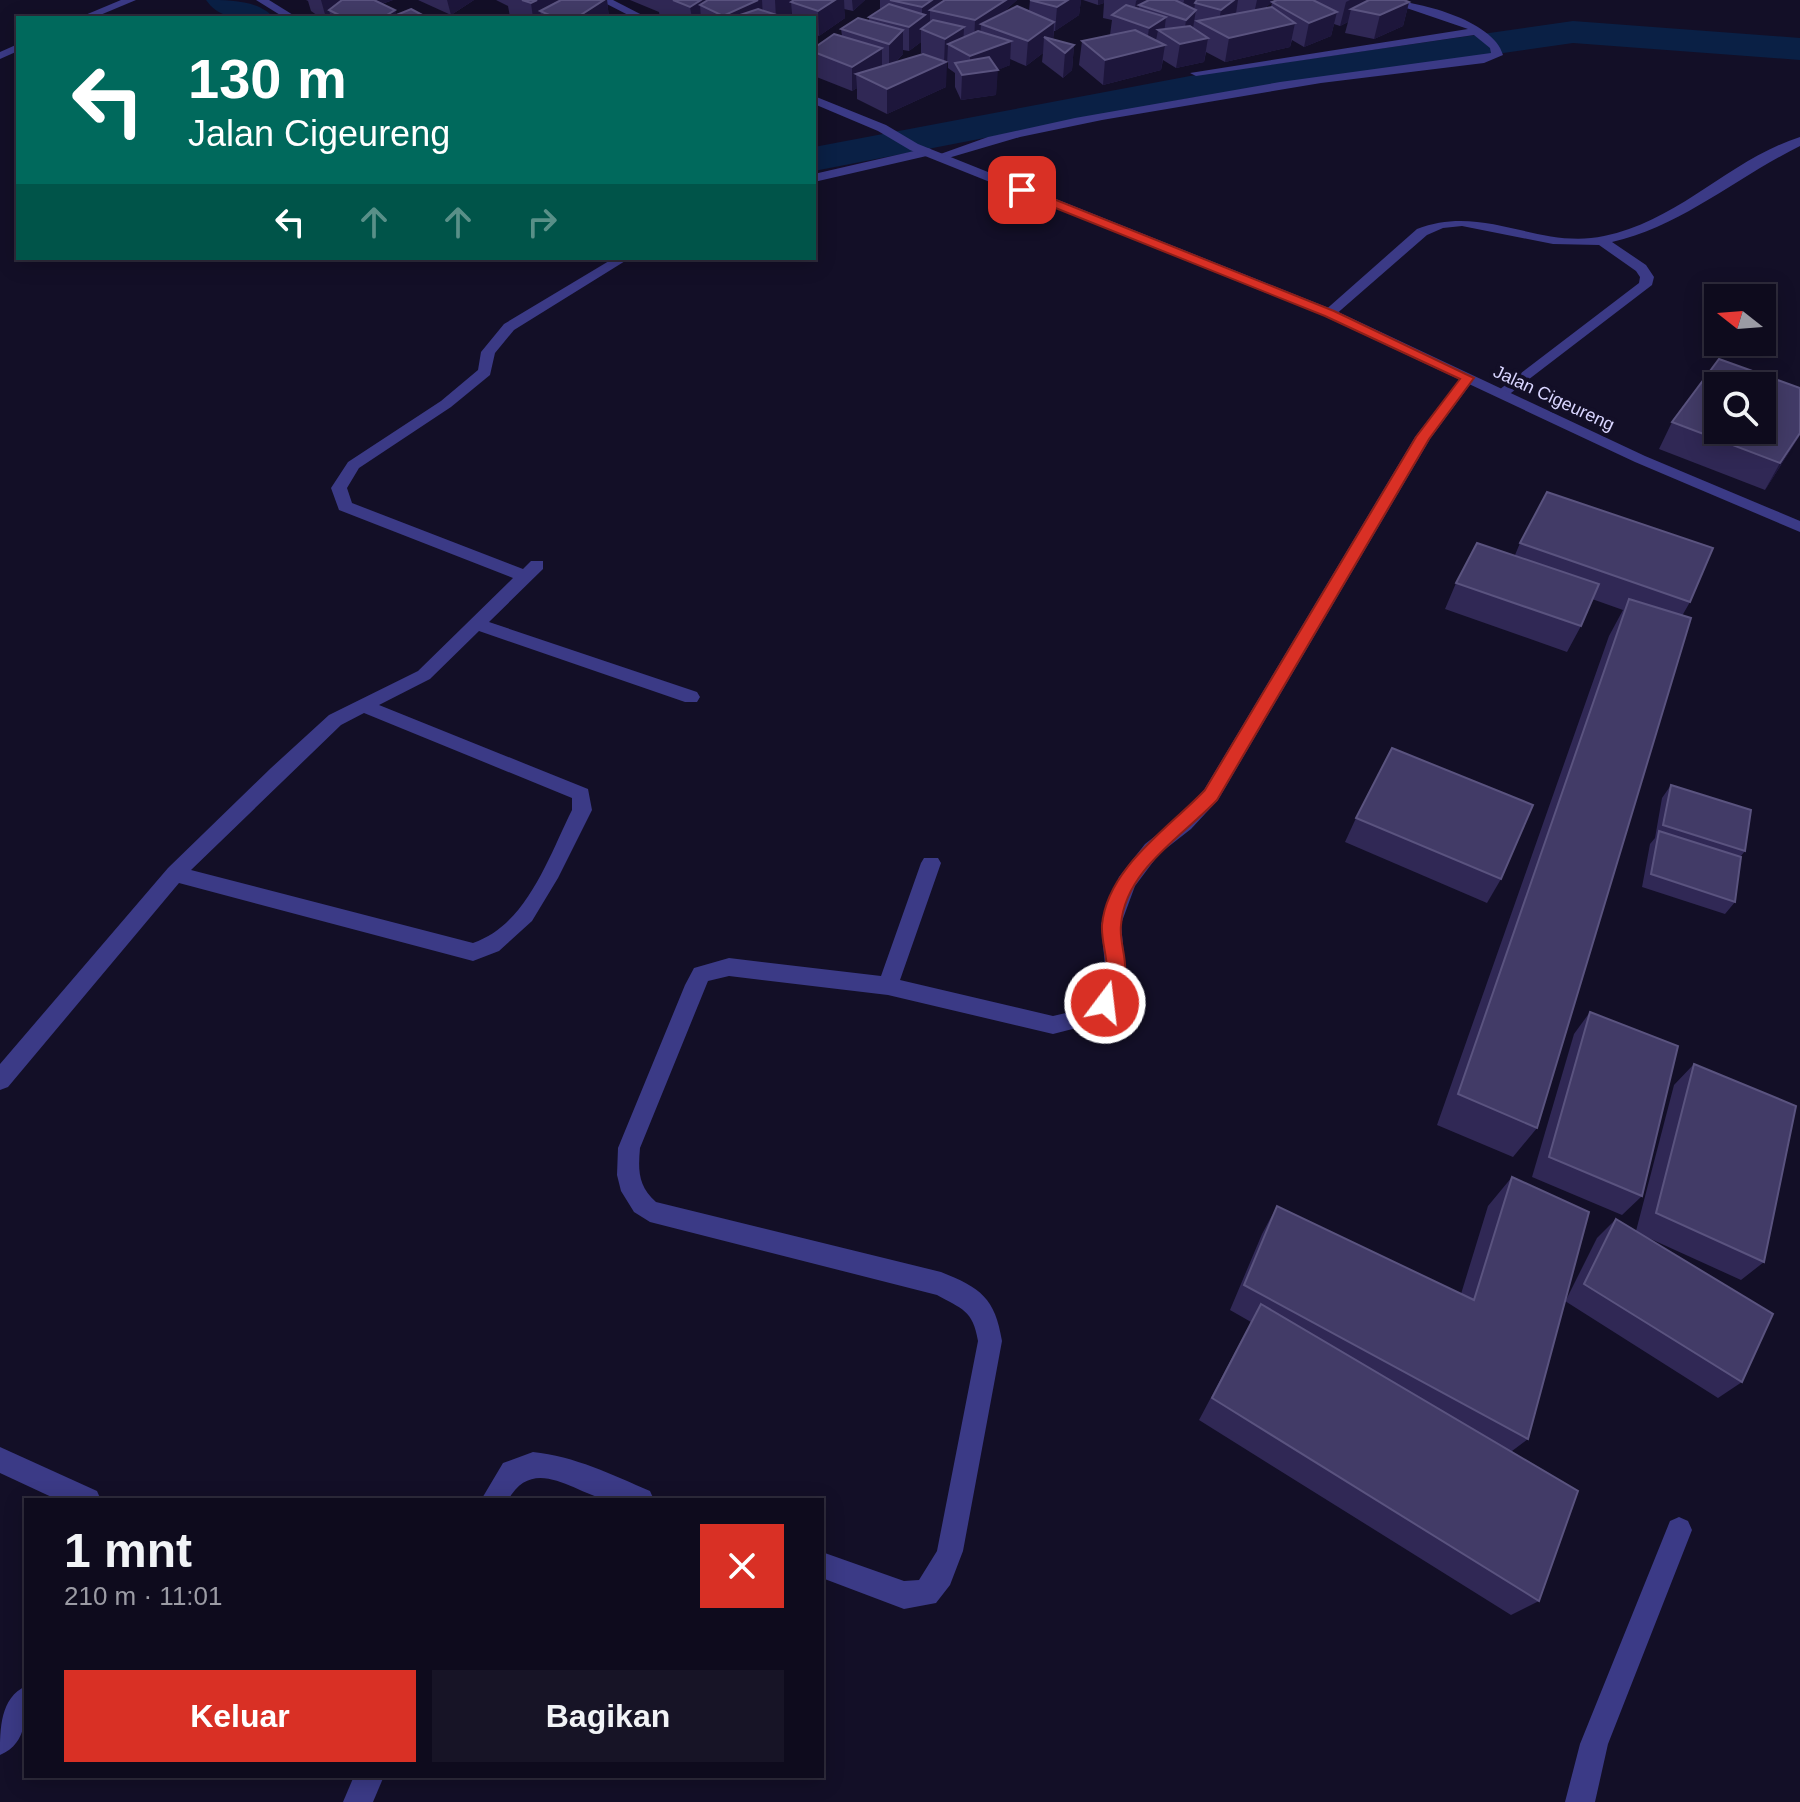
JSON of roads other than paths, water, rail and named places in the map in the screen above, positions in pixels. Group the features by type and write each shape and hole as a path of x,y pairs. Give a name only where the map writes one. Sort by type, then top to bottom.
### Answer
{"street":[{"path":"88,16 131,0"},
{"path":"261,0 289,16"},
{"path":"604,0 639,16"},
{"path":"816,178 980,142 1250,90 1386,69 1484,60 1497,55 1495,47 1480,33 1452,18 1388,0"},
{"path":"1196,73 1480,33"},
{"name":"Jalan Cigeureng","path":"817,105 882,128 914,147 1329,313 1640,459 1800,527"},
{"path":"1329,313 1422,232 1439,221 1477,224 1548,242 1602,241 1639,231 1704,201 1764,157 1800,141"},
{"path":"1502,393 1645,285 1647,277 1641,268 1602,241"},
{"path":"0,1080 175,874 335,720 424,675 530,570 345,506 339,488 353,465 446,404 485,372 488,352 509,327 620,260"},
{"path":"824,1566 904,1595 926,1593 940,1575 950,1551 990,1341 986,1315 970,1300 941,1284 650,1211 632,1194 626,1170 629,1148 701,974 729,967 888,986 1053,1025 1089,1017 1105,1003 1116,976 1111,924 1126,883 1152,849 1184,824 1211,795 1423,437 1468,378"},
{"path":"477,624 691,697"},
{"path":"175,874 473,952 497,945 518,927 582,810 581,794 363,706"},
{"path":"888,986 931,863"},
{"path":"0,1460 84,1498"},
{"path":"495,1498 504,1480 519,1467 541,1464 635,1498"},
{"path":"1580,1802 1594,1744 1679,1530"},
{"path":"0,1741 24,1703"},
{"path":"358,1802 368,1778"}],"waterway":[{"path":"223,0 253,16"},
{"path":"816,159 1190,87 1573,32 1800,49"}]}
